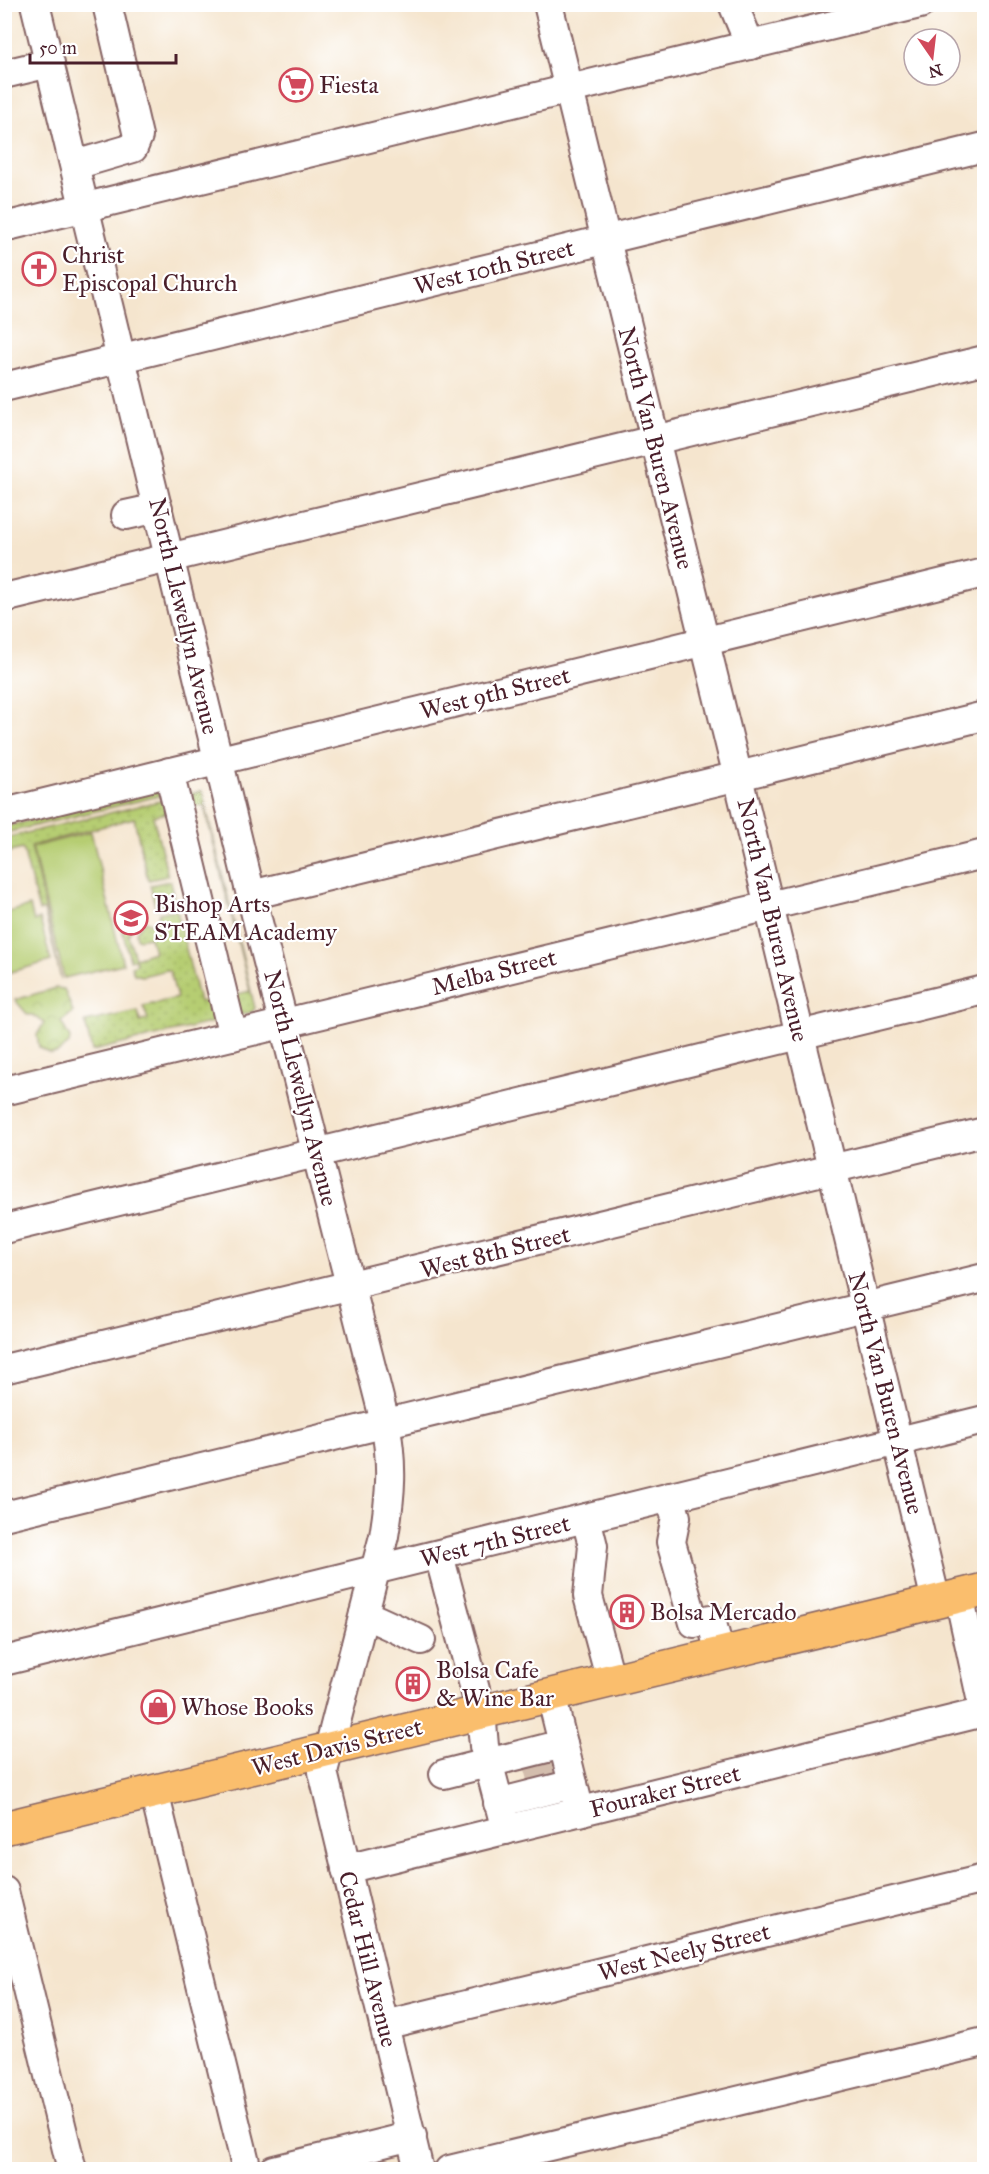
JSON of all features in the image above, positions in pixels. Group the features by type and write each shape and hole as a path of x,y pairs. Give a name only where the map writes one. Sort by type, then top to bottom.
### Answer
{"main road":[{"name":"West Davis Street","path":"4,1828 960,1596"}],"street":[{"path":"75,165 133,148 138,136 107,4"},
{"name":"North Van Buren Avenue","path":"548,4 899,1440 960,1596 984,1712"},
{"path":"733,4 750,45"},
{"path":"4,227 920,4"},
{"name":"North Llewellyn Avenue","path":"39,6 50,63 218,761 385,1422 392,1462 390,1499 375,1571 328,1749"},
{"path":"4,74 50,63"},
{"name":"West 10th Street","path":"4,387 984,147"},
{"path":"4,598 655,442 984,360"},
{"path":"126,515 158,508"},
{"name":"West 9th Street","path":"4,813 984,573"},
{"path":"251,896 984,716"},
{"path":"169,772 233,1036"},
{"name":"Melba Street","path":"4,1091 984,854"},
{"path":"4,1229 984,990"},
{"name":"West 8th Street","path":"4,1369 984,1132"},
{"path":"4,1516 984,1278"},
{"name":"West 7th Street","path":"4,1661 984,1420"},
{"path":"670,1497 676,1517 671,1542 694,1623 711,1619 720,1654"},
{"path":"586,1518 593,1546 588,1596 610,1681"},
{"path":"440,1555 481,1712 489,1763 506,1830"},
{"path":"364,1614 422,1640"},
{"path":"498,1803 543,1770 551,1695"},
{"name":"Fouraker Street","path":"346,1869 984,1712"},
{"name":"Cedar Hill Avenue","path":"328,1749 323,1772 420,2169"},
{"path":"444,1774 489,1763 543,1770 580,1812"},
{"path":"154,1792 247,2169"},
{"name":"West Neely Street","path":"384,2025 984,1879"},
{"path":"4,1891 72,2169"},
{"path":"449,2169 984,2042"},
{"path":"274,2169 412,2136"}],"green space":[{"path":"153,790 163,795 5,833 4,827"},
{"path":"202,791 255,1008 252,1012 236,1016 234,995 250,991 204,805 186,808 182,796"},
{"path":"164,800 167,813 153,816 168,876 148,880 134,818 31,846 61,979 44,910 39,911 23,849 5,853 5,838"},
{"path":"91,832 123,964 64,978 32,847"},
{"path":"170,881 175,903 156,909 150,885"},
{"path":"30,906 34,921 40,919 51,961 7,973 5,913"},
{"path":"177,911 199,1002 210,1000 218,1021 92,1051 85,1022 138,1011 140,1022 148,1019 143,1006 177,998 170,972 167,970 142,976 134,974 131,966 137,964 135,959 130,960 120,922 142,917 128,935 135,958 154,952 150,937 137,939 136,932 145,921 152,924 157,921 159,913"},
{"path":"55,988 64,989 73,1012 61,1022 70,1038 69,1044 57,1053 50,1054 39,1047 37,1035 44,1023 33,1015 28,1015 15,1000"}],"tunnel":[{"path":"536,1760 542,1782"}],"place":[{"name":"Fiesta","path":"296,85"},
{"name":"Christ Episcopal Church","path":"39,269"},
{"name":"Bishop Arts STEAM Academy","path":"131,918"},
{"name":"Bolsa Mercado","path":"627,1612"},
{"name":"Bolsa Cafe & Wine Bar","path":"413,1684"},
{"name":"Whose Books","path":"158,1707"}]}
